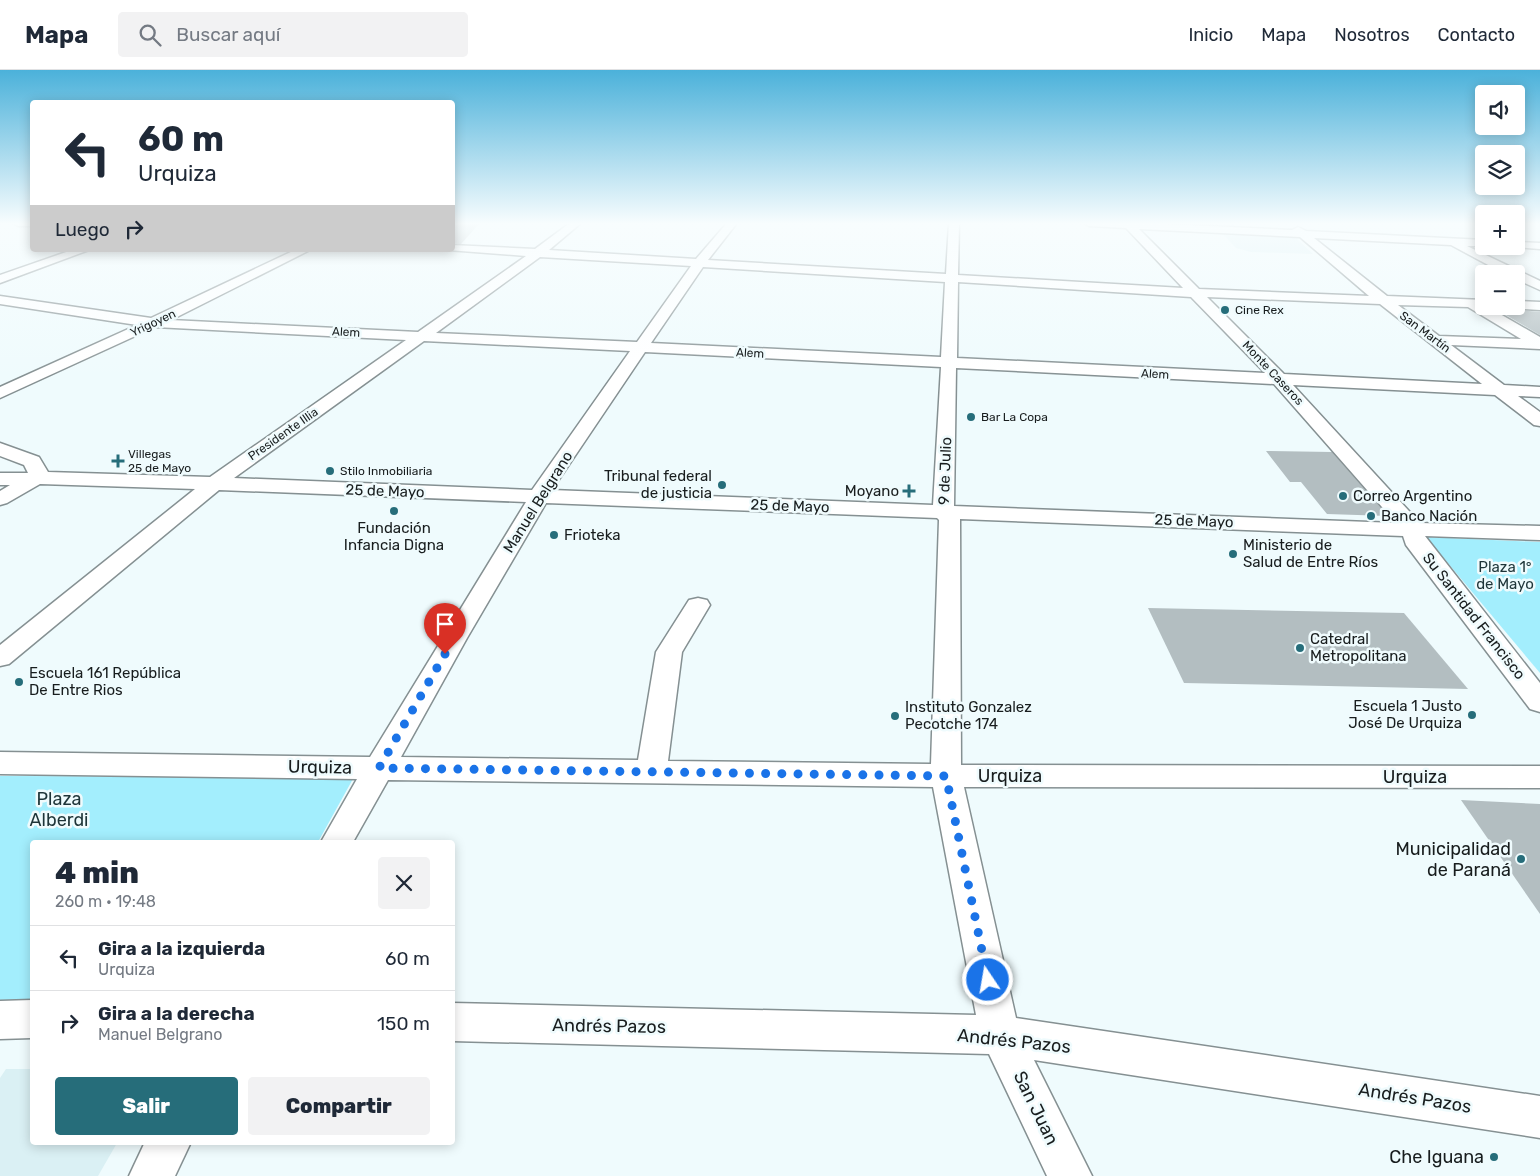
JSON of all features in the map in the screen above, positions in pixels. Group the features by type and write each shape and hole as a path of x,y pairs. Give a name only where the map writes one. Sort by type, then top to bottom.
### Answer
{"street":[{"path":"0,280 15,275"},
{"name":"Yrigoyen","path":"0,393 253,275"},
{"name":"Presidente Illia","path":"0,658 207,489 508,275"},
{"name":"Manuel Belgrano","path":"338,840 454,638 536,501 691,275"},
{"path":"898,275 1196,293 1475,304"},
{"name":"9 de Julio","path":"946,776 947,516 951,275"},
{"name":"Monte Caseros","path":"1178,275 1281,381 1414,535"},
{"name":"San Martín","path":"1352,275 1540,421"},
{"path":"1525,278 1540,286"},
{"name":"Alem","path":"0,300 153,323 641,346 1281,381 1540,392"},
{"path":"1525,305 1540,306"},
{"path":"1495,315 1540,344"},
{"path":"1435,340 1540,344"},
{"path":"0,449 32,461 40,477 0,499"},
{"name":"25 de Mayo","path":"0,479 40,477 59,484 1414,535 1540,533"},
{"name":"Su Santidad Francisco","path":"1414,535 1540,702"},
{"path":"651,772 669,652 698,605"},
{"name":"Urquiza","path":"0,763 946,776 1540,777"},
{"name":"San Juan","path":"946,776 1000,1035 1070,1176"},
{"path":"0,1020 30,1019"},
{"name":"Andrés Pazos","path":"455,1022 1000,1035 1540,1117"},
{"path":"151,1176 168,1145"}],"shaded area":[{"path":"6,1069 30,1069 30,1145 116,1145 98,1176 0,1176 0,1078"}],"green space":[{"name":"Plaza 1° de Mayo","path":"1426,537 1540,542 1540,673"},
{"name":"Plaza Alberdi","path":"0,776 354,777 319,840 30,840 30,1002 0,1002"}],"building":[{"path":"1525,311 1540,312 1540,335 1506,315 1525,315"},
{"name":"Correo Argentino","path":"1266,451 1332,452 1388,516 1327,514 1301,482 1290,482"},
{"name":"Catedral Metropolitana","path":"1148,608 1404,613 1468,689 1184,683"},
{"name":"Municipalidad de Paraná","path":"1461,800 1540,804 1540,914"}],"place":[{"name":"Cine Rex","path":"1225,310"},
{"name":"Bar La Copa","path":"971,417"},
{"name":"Villegas 25 de Mayo","path":"118,461"},
{"name":"Stilo Inmobiliaria","path":"330,471"},
{"name":"Tribunal federal de justicia","path":"722,485"},
{"name":"Moyano","path":"909,491"},
{"name":"Correo Argentino","path":"1343,496"},
{"name":"Fundación Infancia Digna","path":"394,511"},
{"name":"Banco Nación","path":"1371,516"},
{"name":"Frioteka","path":"554,535"},
{"name":"Ministerio de Salud de Entre Ríos","path":"1233,554"},
{"name":"Catedral Metropolitana","path":"1300,648"},
{"name":"Escuela 161 República De Entre Rios","path":"19,682"},
{"name":"Escuela 1 Justo José De Urquiza","path":"1472,715"},
{"name":"Instituto Gonzalez Pecotche 174","path":"895,716"},
{"name":"Municipalidad de Paraná","path":"1521,859"},
{"name":"Che Iguana","path":"1494,1157"}],"route":[{"path":"445,654 379,768 946,776 988,980"}]}
